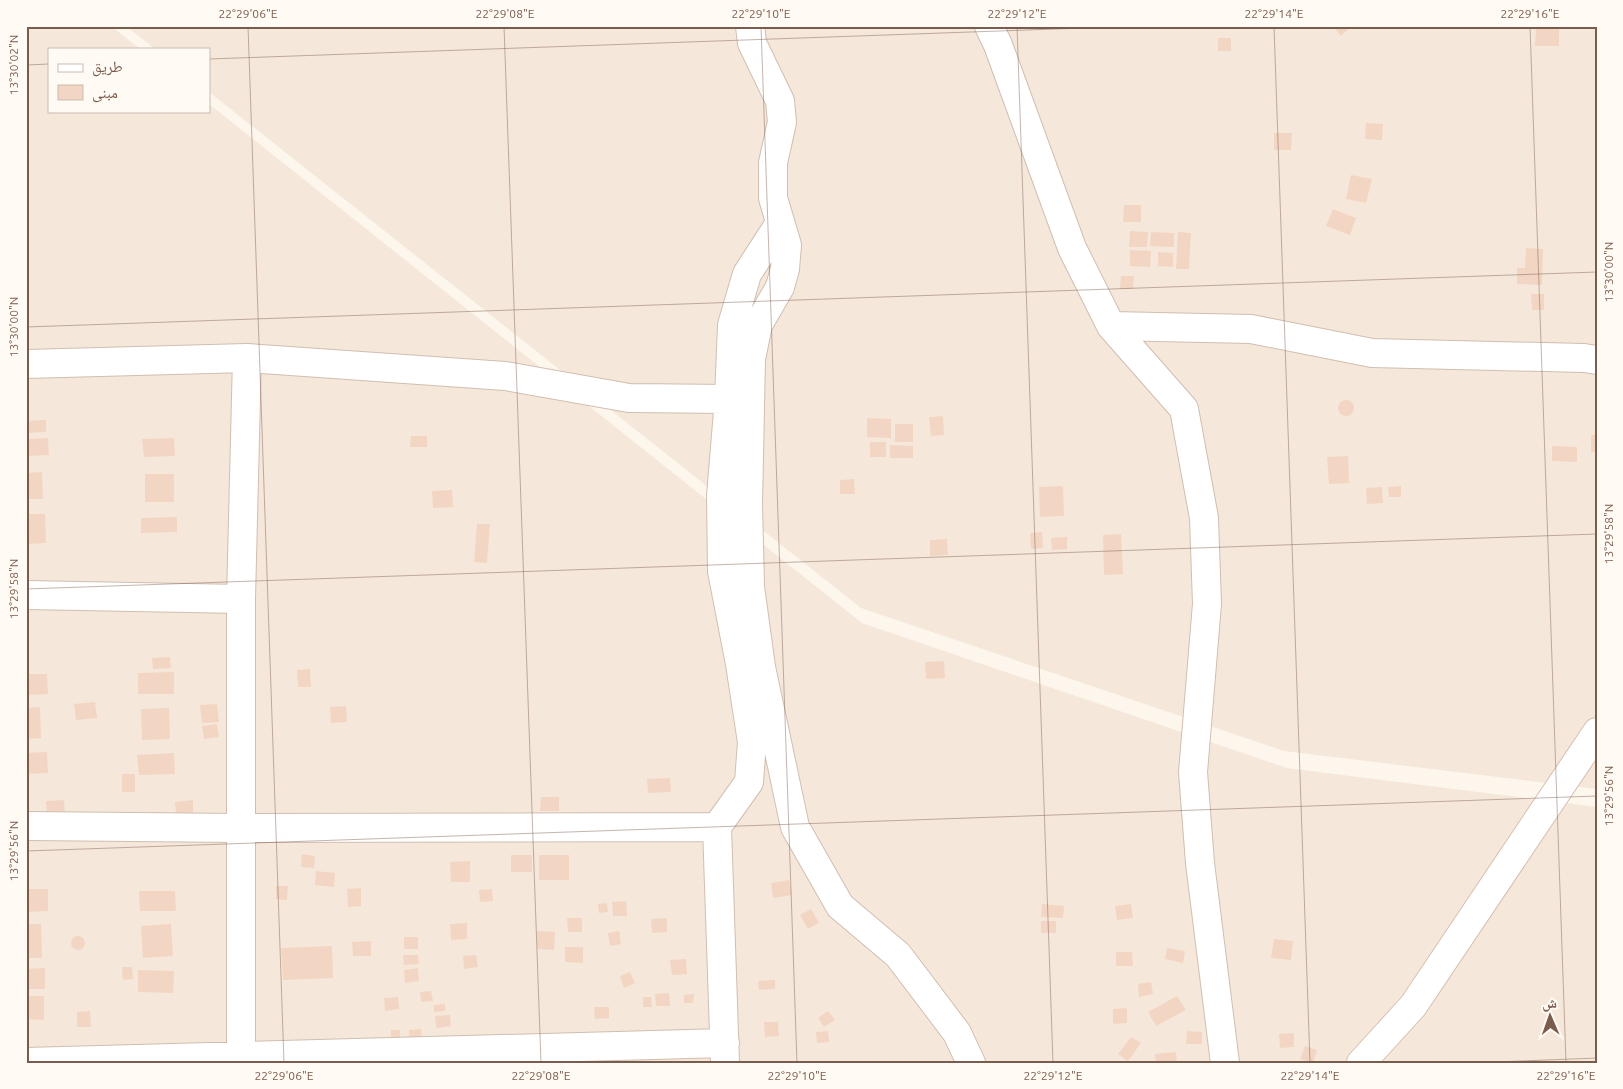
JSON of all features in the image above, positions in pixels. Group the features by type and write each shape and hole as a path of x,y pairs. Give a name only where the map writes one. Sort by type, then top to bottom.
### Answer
{"street":[{"path":"750,26 752,43 780,101 782,122 773,163 773,198 787,245 785,269 780,287 758,325 751,359 748,504 750,587 762,666 795,827 840,906 898,955 957,1033 971,1063"},
{"path":"988,26 998,45 1072,248 1111,326 1184,409 1204,518 1207,604 1193,772 1200,863 1225,1063"},
{"path":"26,1062 725,1053 717,827 749,782 752,742 740,664 722,571 721,496 729,399 732,325 747,274 780,224"},
{"path":"1111,326 1251,329 1372,353 1584,358 1597,360"},
{"path":"26,364 247,358 505,376 629,398 729,399"},
{"path":"241,1060 241,599 247,358"},
{"path":"26,595 241,599"},
{"path":"1361,1063 1413,1006 1597,732"},
{"path":"26,826 241,828 717,827"}],"shaded area":[{"path":"26,26 111,26 139,48 48,48 48,112 210,112 210,105 862,623 1287,768 1597,807 1597,1063 26,1063"},
{"path":"126,26 1597,26 1597,789 1284,751 861,608 210,93 210,48 154,48"}],"building":[{"path":"1333,26 1351,26 1341,36"},
{"path":"1536,27 1559,27 1559,46 1535,46"},
{"path":"1218,38 1231,38 1231,51 1218,51"},
{"path":"1366,123 1383,124 1382,140 1365,139"},
{"path":"1274,133 1292,133 1291,150 1274,150"},
{"path":"1351,175 1372,179 1366,203 1346,199"},
{"path":"1124,205 1141,205 1141,222 1123,222"},
{"path":"1333,209 1356,218 1350,235 1326,226"},
{"path":"1130,231 1148,232 1147,247 1129,247"},
{"path":"1151,232 1174,233 1174,247 1150,246"},
{"path":"1178,232 1191,233 1189,269 1176,269"},
{"path":"1526,248 1543,249 1542,285 1517,284 1517,268 1525,268"},
{"path":"1130,250 1151,251 1150,267 1130,266"},
{"path":"1158,252 1173,253 1173,267 1158,266"},
{"path":"1121,276 1134,276 1133,289 1120,289"},
{"path":"1531,294 1544,294 1544,310 1532,310"},
{"path":"1343,400 1349,400 1354,405 1352,414 1343,416 1338,411 1338,405"},
{"path":"943,416 944,435 931,436 929,417"},
{"path":"867,418 891,419 891,438 867,437"},
{"path":"46,420 46,432 26,433 26,421"},
{"path":"895,424 913,424 913,442 895,442"},
{"path":"1591,435 1597,435 1597,452 1591,452"},
{"path":"411,436 427,436 427,447 410,447"},
{"path":"48,438 49,455 26,456 26,439"},
{"path":"174,438 175,456 144,457 142,439"},
{"path":"870,442 886,442 886,457 870,457"},
{"path":"890,445 913,446 913,458 890,458"},
{"path":"1552,446 1577,447 1577,462 1552,461"},
{"path":"1348,456 1349,483 1329,484 1327,457"},
{"path":"42,472 43,499 26,499 26,473"},
{"path":"145,474 174,474 174,502 145,502"},
{"path":"854,479 855,494 840,494 840,480"},
{"path":"1063,486 1064,516 1040,517 1039,487"},
{"path":"1401,486 1401,497 1389,497 1388,487"},
{"path":"1382,487 1383,503 1367,504 1366,488"},
{"path":"452,490 453,507 433,508 432,491"},
{"path":"26,514 45,514 46,543 26,544"},
{"path":"177,517 177,532 141,533 141,518"},
{"path":"477,524 490,524 487,563 474,562"},
{"path":"1042,532 1043,548 1031,549 1030,533"},
{"path":"1121,534 1123,574 1104,575 1103,535"},
{"path":"1067,537 1067,549 1052,550 1051,538"},
{"path":"947,539 948,555 930,556 930,540"},
{"path":"170,657 171,668 153,669 152,658"},
{"path":"944,661 945,678 926,679 925,662"},
{"path":"310,669 311,687 298,687 297,670"},
{"path":"174,672 174,694 138,694 138,673"},
{"path":"26,674 47,674 48,694 26,695"},
{"path":"95,702 97,718 76,720 74,704"},
{"path":"217,704 219,722 202,723 200,705"},
{"path":"346,706 347,722 331,723 330,707"},
{"path":"40,707 41,738 26,739 26,708"},
{"path":"169,708 170,739 142,740 141,709"},
{"path":"217,724 219,737 204,739 202,726"},
{"path":"47,752 48,773 26,774 26,753"},
{"path":"174,753 175,774 139,775 137,755"},
{"path":"122,774 135,774 135,792 122,792"},
{"path":"670,778 671,792 648,793 647,779"},
{"path":"541,797 559,797 559,811 540,811"},
{"path":"64,800 65,814 47,815 46,801"},
{"path":"193,800 193,813 176,814 175,802"},
{"path":"302,854 315,856 314,868 301,867"},
{"path":"511,855 532,855 532,872 511,872"},
{"path":"539,855 569,855 569,880 539,880"},
{"path":"470,861 470,882 451,882 450,862"},
{"path":"316,871 335,873 334,887 315,885"},
{"path":"789,880 792,895 773,898 771,883"},
{"path":"276,886 288,886 287,900 276,899"},
{"path":"361,888 361,906 348,907 347,889"},
{"path":"26,889 48,889 48,911 26,912"},
{"path":"492,889 493,901 480,902 479,890"},
{"path":"139,891 175,891 176,911 140,911"},
{"path":"626,901 627,916 613,916 612,902"},
{"path":"607,903 608,912 599,913 598,904"},
{"path":"1042,904 1064,906 1063,918 1041,917"},
{"path":"1131,904 1133,918 1117,920 1115,906"},
{"path":"811,909 819,923 808,929 800,915"},
{"path":"567,918 582,918 582,932 568,932"},
{"path":"667,918 667,932 652,933 651,919"},
{"path":"1041,921 1056,921 1056,933 1041,933"},
{"path":"467,923 467,939 451,940 450,924"},
{"path":"26,924 41,924 42,958 26,958"},
{"path":"171,924 173,956 143,958 141,926"},
{"path":"537,931 555,932 554,950 537,949"},
{"path":"619,931 621,944 610,946 608,933"},
{"path":"75,936 81,936 85,943 81,950 75,950 71,946 71,940"},
{"path":"404,937 418,937 418,949 404,949"},
{"path":"1274,939 1293,941 1291,960 1271,958"},
{"path":"371,941 371,956 353,956 352,942"},
{"path":"332,946 333,978 283,980 281,948"},
{"path":"565,947 583,947 583,963 565,962"},
{"path":"1167,948 1185,951 1183,963 1165,959"},
{"path":"1116,952 1132,952 1133,966 1116,966"},
{"path":"403,955 418,955 419,964 404,965"},
{"path":"476,955 478,967 464,969 463,956"},
{"path":"686,959 687,974 672,975 670,960"},
{"path":"122,967 132,967 133,979 123,980"},
{"path":"45,968 45,989 26,989 26,969"},
{"path":"418,968 419,981 405,983 404,970"},
{"path":"138,970 174,971 173,993 138,992"},
{"path":"630,972 635,983 624,988 620,976"},
{"path":"775,980 775,989 759,990 758,981"},
{"path":"1151,982 1153,994 1139,997 1138,984"},
{"path":"431,991 433,1001 421,1002 420,992"},
{"path":"669,993 670,1006 656,1006 655,994"},
{"path":"694,994 693,1003 684,1003 684,995"},
{"path":"26,996 44,996 44,1020 26,1019"},
{"path":"1177,996 1186,1010 1156,1026 1148,1012"},
{"path":"398,997 399,1009 385,1011 384,998"},
{"path":"643,997 651,997 652,1007 643,1007"},
{"path":"445,1004 445,1011 434,1012 434,1005"},
{"path":"594,1007 609,1007 609,1018 595,1019"},
{"path":"1127,1008 1127,1023 1113,1024 1113,1009"},
{"path":"90,1011 91,1027 77,1027 77,1012"},
{"path":"828,1011 835,1020 824,1027 818,1018"},
{"path":"450,1015 451,1026 436,1028 435,1016"},
{"path":"764,1022 778,1022 779,1036 765,1037"},
{"path":"421,1029 422,1043 410,1044 409,1030"},
{"path":"391,1030 400,1030 400,1039 391,1039"},
{"path":"828,1031 829,1042 817,1043 816,1032"},
{"path":"1187,1031 1202,1032 1202,1044 1186,1044"},
{"path":"1294,1033 1294,1047 1280,1048 1279,1034"},
{"path":"1131,1037 1141,1043 1128,1061 1118,1054"},
{"path":"1305,1046 1317,1050 1313,1063 1300,1059"},
{"path":"1176,1052 1177,1063 1156,1063 1155,1054"}]}
